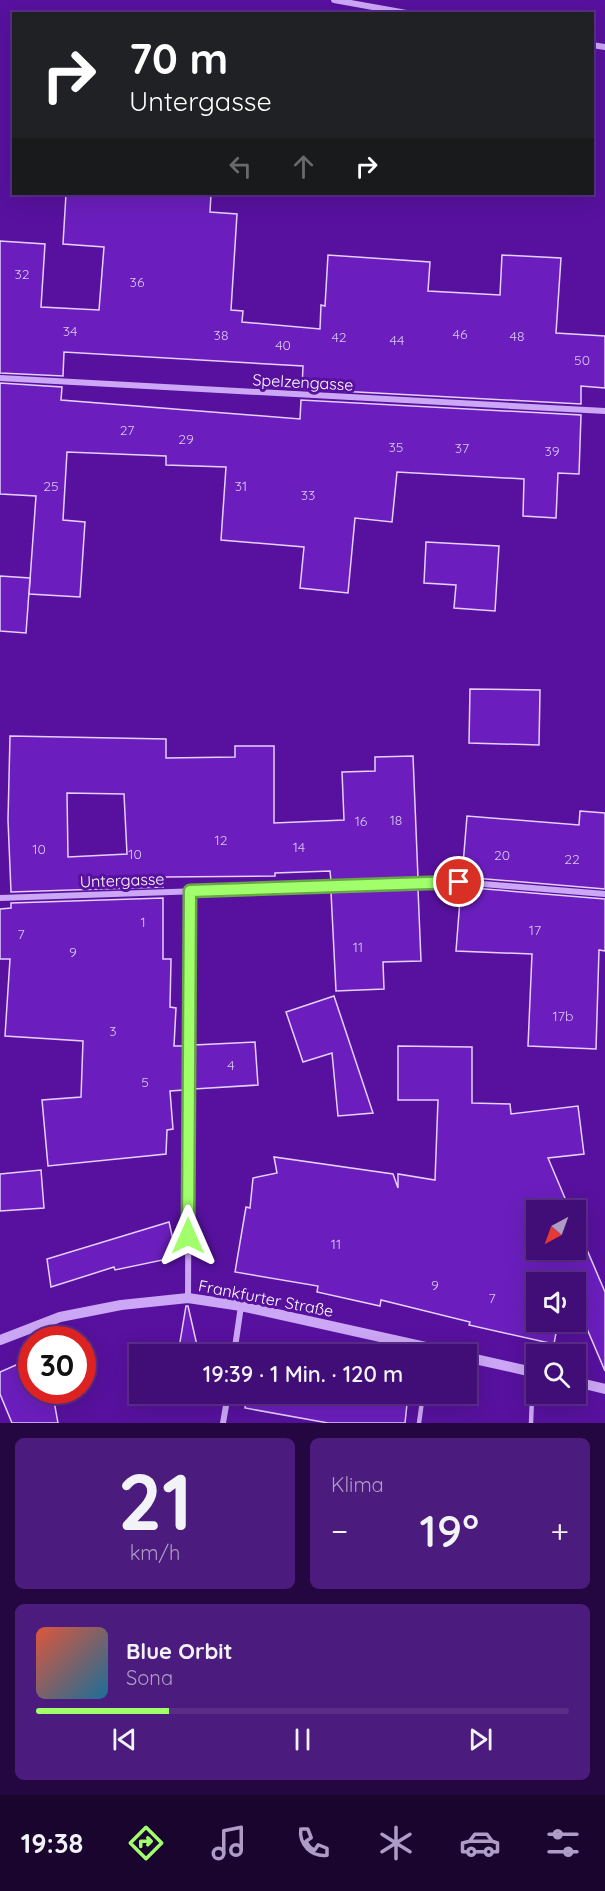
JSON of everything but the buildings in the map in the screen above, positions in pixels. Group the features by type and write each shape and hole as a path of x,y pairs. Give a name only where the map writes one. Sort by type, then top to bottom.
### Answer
{"street":[{"path":"334,0 401,12"},
{"name":"Spelzengasse","path":"0,378 605,411"},
{"name":"Untergasse","path":"0,898 459,882 605,894"},
{"path":"188,1298 190,891"},
{"name":"Frankfurter Straße","path":"0,1340 60,1317 121,1305 188,1298 241,1306 400,1344"},
{"path":"235,1344 241,1306"},
{"path":"477,1359 526,1370"},
{"path":"586,1384 605,1389"},
{"path":"223,1423 226,1404"}],"lane":[{"path":"419,1423 422,1404"},
{"path":"531,1423 532,1404"}],"route":[{"path":"188,1236 190,891 459,882"}]}
